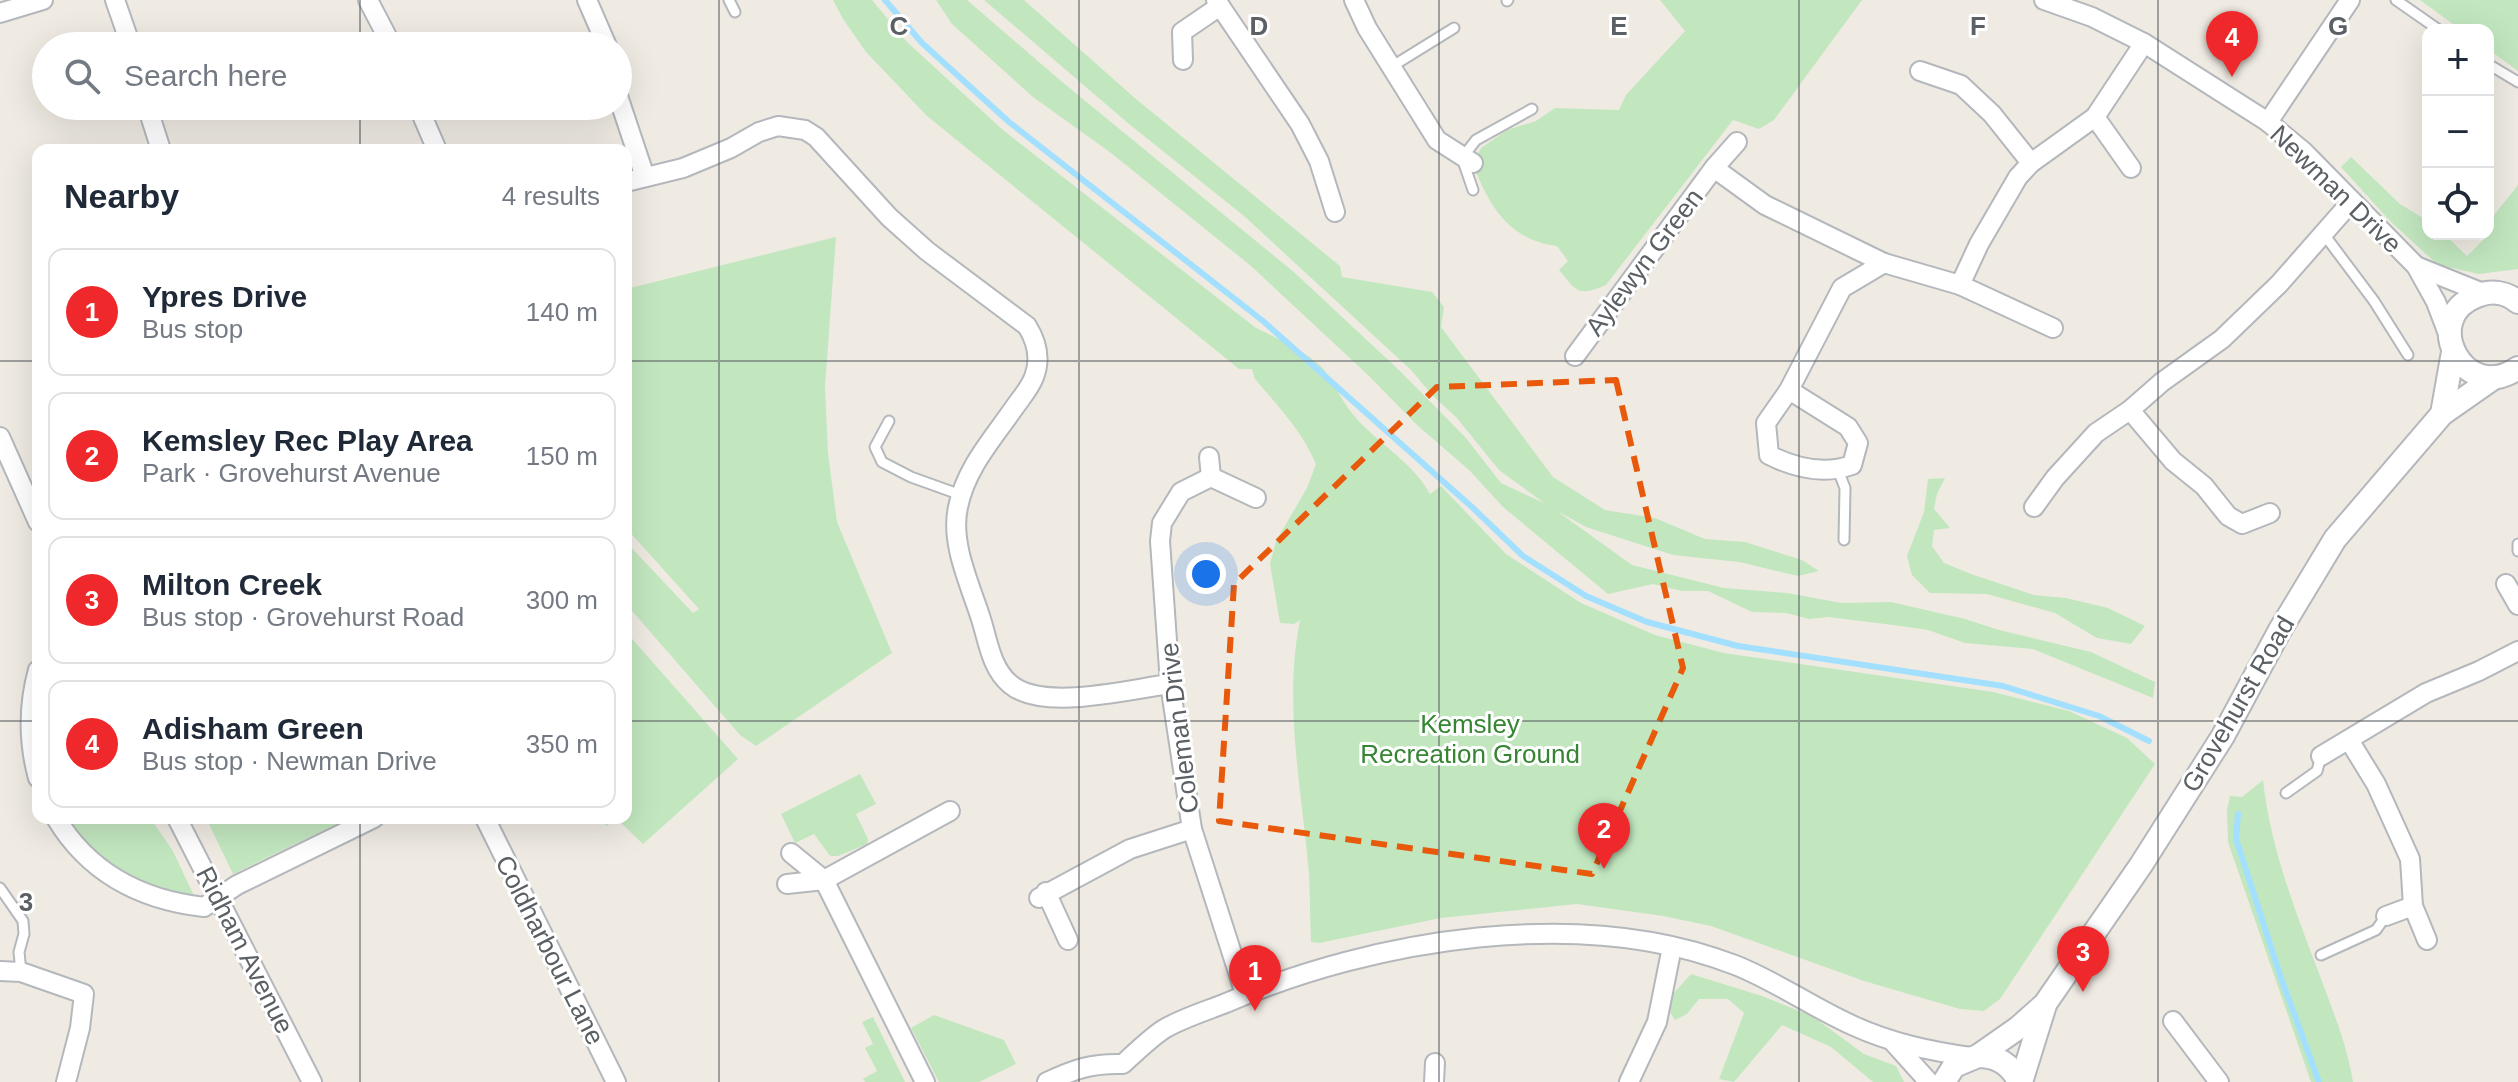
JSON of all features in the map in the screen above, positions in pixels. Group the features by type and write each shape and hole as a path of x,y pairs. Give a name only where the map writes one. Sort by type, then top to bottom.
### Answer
{"street":[{"path":"0,13 43,0"},
{"path":"115,0 126,32"},
{"path":"368,0 385,32"},
{"path":"1354,0 1367,28 1437,140 1468,160"},
{"name":"Newman Drive","path":"2044,0 2092,17 2144,43 2268,122 2304,152 2416,266 2436,302 2452,346"},
{"path":"2268,122 2350,0"},
{"path":"593,2 603,32"},
{"path":"1183,60 1182,32 1218,3 1300,124 1319,161 1335,212"},
{"path":"1960,285 2018,177 2031,163 2095,117 2144,43"},
{"path":"1920,71 1961,85 1992,114 2031,163"},
{"path":"2095,117 2131,168"},
{"path":"151,120 159,144"},
{"path":"424,120 434,144"},
{"path":"626,120 645,177"},
{"path":"632,180 683,168 778,126 805,130 816,137 889,217 927,251 1027,326 1038,349 1034,378 976,461 961,495 956,520 959,552 994,662 1011,685 1037,697 1056,699 1170,684"},
{"name":"Aylewyn Green","path":"1575,356 1714,168 1737,142"},
{"path":"1714,168 1765,205 1884,263 1960,285 2053,328"},
{"path":"2034,507 2055,478 2096,433 2222,339 2279,284 2352,201"},
{"path":"1789,390 1848,427 1858,443 1852,465 1838,470 1788,465 1769,455 1766,423 1789,390 1842,288 1884,263"},
{"name":"Newman Drive","path":"2416,266 2488,293"},
{"path":"2442,414 2452,346 2452,319 2470,298 2518,282"},
{"path":"2488,293 2504,294 2518,302"},
{"path":"2452,346 2461,363 2471,372 2508,377"},
{"name":"Grovehurst Road","path":"1944,1082 1954,1066 2018,1028 2045,1004 2141,865 2223,736 2335,539 2442,414 2508,377"},
{"path":"2130,410 2173,461 2204,486 2228,516 2242,524 2270,513"},
{"path":"0,437 32,509"},
{"path":"1209,457 1211,477 1256,498"},
{"name":"Coleman Drive","path":"1211,477 1181,492 1162,523 1160,541 1170,684 1192,829 1245,994"},
{"path":"2512,580 2518,605"},
{"path":"2321,756 2426,693 2518,651"},
{"path":"32,696 32,746"},
{"path":"2349,740 2376,784 2410,859 2414,881 2413,906 2427,940"},
{"path":"787,884 824,880 950,811"},
{"path":"60,824 76,847 134,890 180,905 204,907 237,885 362,824"},
{"name":"Ridham Avenue","path":"180,824 312,1082"},
{"name":"Coldharbour Lane","path":"488,824 616,1082"},
{"path":"1068,940 1043,895 1130,849 1192,829"},
{"path":"791,853 824,880 925,1082"},
{"path":"2386,916 2413,906"},
{"path":"1047,1082 1097,1063 1126,1073 1166,1028 1245,994 1326,968 1436,941 1542,934 1585,935 1672,947 1735,966 1853,1026 1891,1040 1988,1056 2003,1062 2020,1082"},
{"path":"1631,1081 1657,1022 1672,947"},
{"path":"0,971 21,972 84,994 80,1028 66,1082"},
{"name":"Grovehurst Road","path":"2020,1082 2045,1004"},
{"path":"2173,1021 2219,1082"},
{"path":"1891,1040 1929,1082"}],"lane":[{"path":"729,0 735,12"},
{"path":"2396,0 2430,24"},
{"path":"1391,67 1454,28"},
{"path":"2494,68 2518,82"},
{"path":"1473,190 1468,160 1476,140 1532,109"},
{"path":"2323,233 2374,301 2408,355"},
{"path":"889,421 875,447 882,462 911,477 961,495"},
{"path":"1838,470 1845,488 1844,540"},
{"path":"2518,544 2518,551"},
{"path":"2286,793 2317,771 2321,756"},
{"path":"0,888 23,921 24,934 19,952 21,972"},
{"path":"2321,955 2376,930 2386,916"}],"highlighted area":[{"path":"1616,380 1683,668 1592,874 1219,821 1234,584 1437,387"}],"green space":[{"name":"Kemsley Recreation Ground","path":"833,0 872,0 907,42 1003,130 1256,328 1316,362 1357,419 1413,471 1430,494 1441,486 1506,554 1581,603 1655,635 1724,653 1993,692 2069,711 2127,738 2155,764 2000,999 1984,1011 1960,1009 1864,981 1711,926 1577,904 1441,918 1319,943 1311,942 1309,874 1294,715 1293,683 1300,620 1294,624 1280,623 1270,564 1276,541 1307,488 1316,464 1310,452 1289,419 1255,379 1252,369 1239,369 927,116 866,52"},
{"path":"936,0 967,0 1295,273 1466,438 1501,483 1544,503 1499,470 1456,417 1411,370 1244,216 1129,124 984,0 1024,0 1136,99 1340,266 1342,277 1432,292 1444,307 1441,327 1553,477 1605,510 1655,518 1705,539 1745,542 1802,560 1819,571 1798,576 1739,562 1673,555 1586,527 1557,511 1632,565 1724,588 1787,593 1842,603 1891,602 1965,619 2091,652 2155,682 2153,698 2033,649 1965,643 1928,630 1901,626 1752,612 1708,591 1682,591 1653,584 1608,594 1503,507 1469,470 1417,425 1251,266 1111,153 1033,97 952,24"},
{"path":"1660,0 1862,0 1774,120 1759,129 1733,120 1606,285 1589,291 1579,290 1559,270 1568,261 1557,246 1526,237 1503,218 1485,193 1473,163 1481,148 1507,130 1536,121 1555,108 1619,110 1626,95 1685,31"},
{"path":"2420,0 2518,0 2518,71 2494,53 2494,24 2453,24"},
{"path":"2351,157 2400,204 2422,217 2422,240 2450,240 2467,256 2483,240 2494,240 2494,216 2518,184 2518,269 2479,274 2438,265 2390,221 2341,167"},
{"path":"836,237 825,386 828,453 837,522 892,653 756,746 740,735 632,611 632,548 693,613 699,609 632,535 632,288"},
{"path":"1945,478 1934,509 1950,528 1934,530 1932,546 1944,563 2034,595 2066,598 2108,608 2145,626 2131,644 2097,638 2055,613 1987,594 1930,593 1912,575 1907,556 1924,512 1928,479"},
{"path":"632,639 738,759 643,844 622,824 632,824"},
{"path":"860,774 876,804 856,814 868,839 867,844 838,856 830,856 814,834 795,843 781,814"},
{"path":"2263,780 2271,830 2285,880 2339,1028 2353,1082 2311,1082 2228,842 2230,796 2242,797"},
{"path":"73,824 154,824 173,851 195,898 158,887 124,871 108,861"},
{"path":"209,824 337,824 233,874"},
{"path":"1691,974 1762,996 1812,1016 1864,1054 1896,1066 1904,1082 1873,1082 1831,1047 1782,1025 1734,1082 1719,1079 1744,1013 1728,999 1699,999 1687,1014 1675,1020 1668,1009 1672,995"},
{"path":"934,1015 1004,1040 1016,1064 979,1082 939,1082 911,1028"},
{"path":"873,1017 905,1082 865,1082 863,1079 877,1071 865,1048 873,1044 862,1022"}],"waterway":[{"path":"885,0 922,43 1009,122 1263,321 1523,556 1586,596 1647,622 1738,646 2003,686 2099,716 2149,741"},
{"path":"2238,814 2236,839 2319,1082"}],"place":[{"name":"Adisham Green","path":"2232,77"},
{"name":"Kemsley Rec Play Area","path":"1604,869"},
{"name":"Milton Creek","path":"2083,992"},
{"name":"Ypres Drive","path":"1255,1011"}]}
